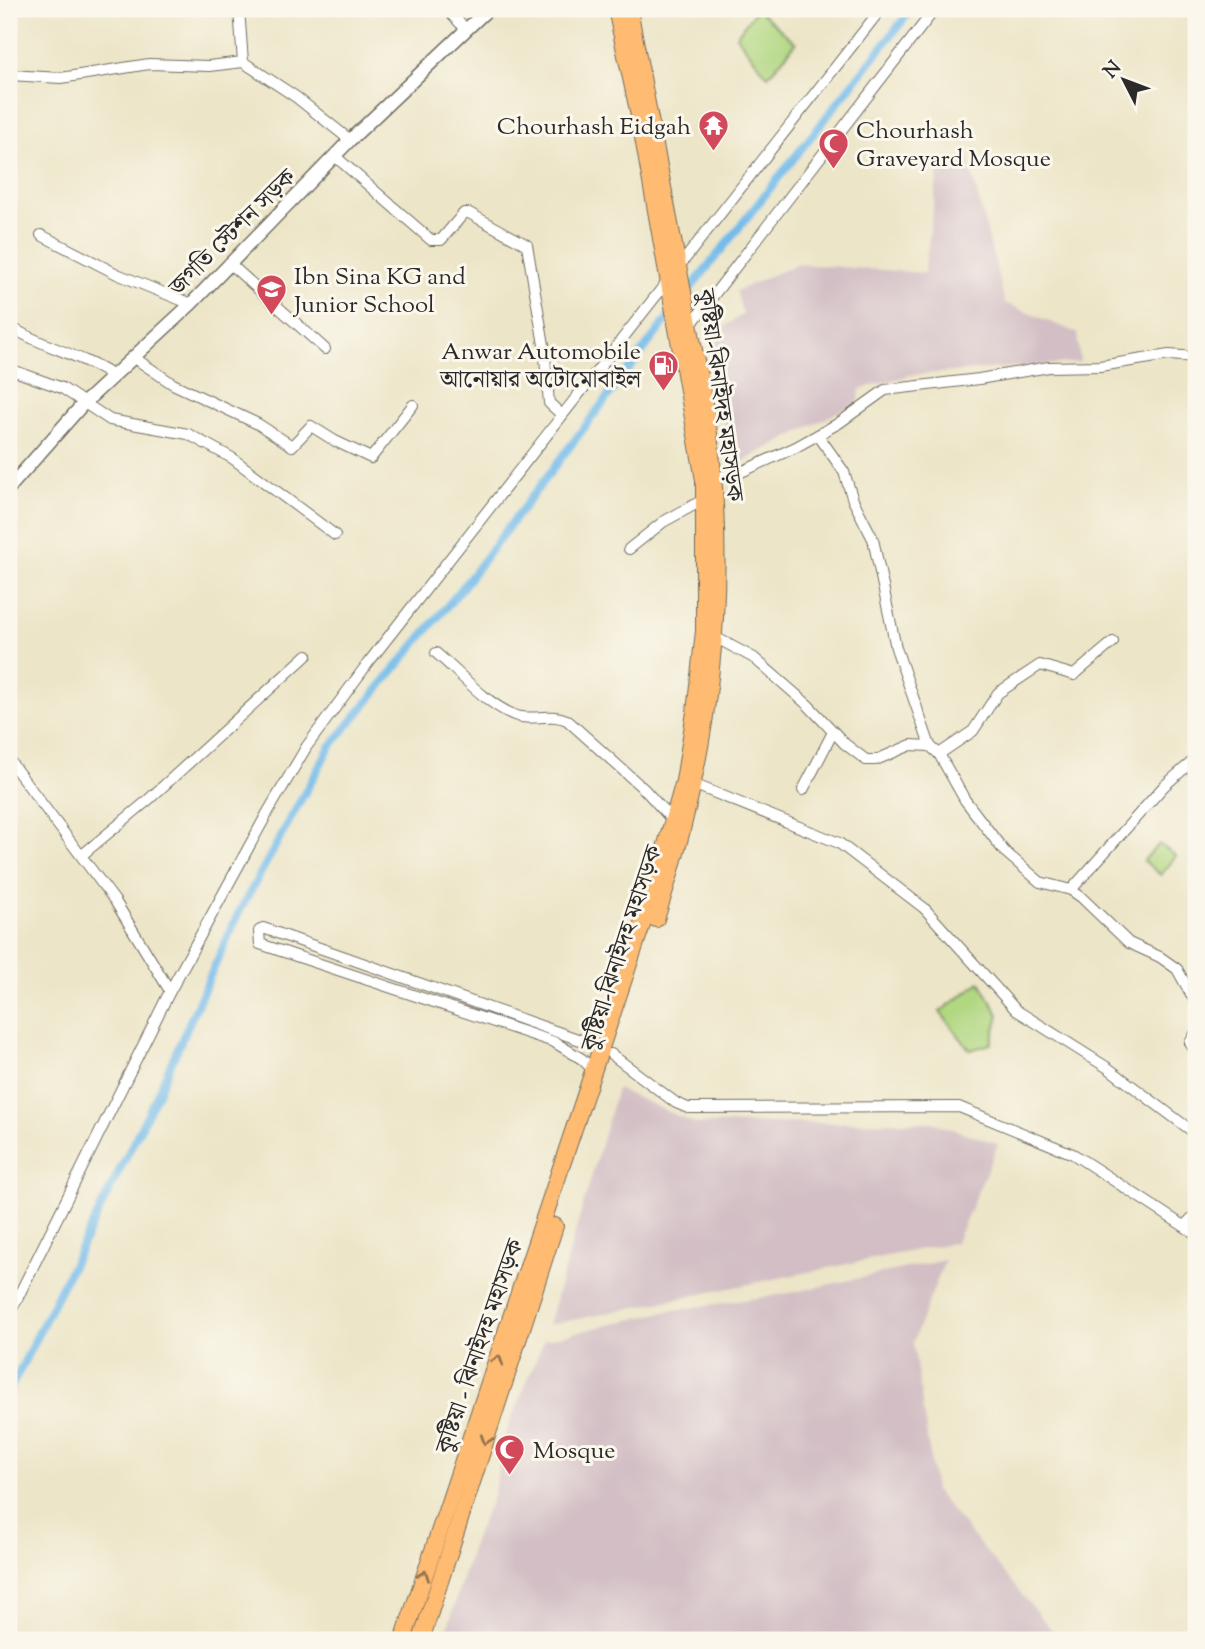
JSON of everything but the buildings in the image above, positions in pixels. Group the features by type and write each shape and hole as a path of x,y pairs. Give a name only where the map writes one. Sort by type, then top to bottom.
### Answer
{"highway":[{"name":"কুষ্টিয়া-ঝিনাইদহ মহাসড়ক","path":"616,9 645,122"},
{"name":"কুষ্টিয়া-ঝিনাইদহ মহাসড়ক","path":"603,1061 662,898 689,783 710,634 709,479 689,326 675,275 645,122 629,9"},
{"name":"কুষ্টিয়া-ঝিনাইদহ মহাসড়ক","path":"675,275 677,339 709,479 703,500 710,634"},
{"name":"কুষ্টিয়া-ঝিনাইদহ মহাসড়ক","path":"603,1061 673,821 689,783"},
{"name":"কুষ্টিয়া - ঝিনাইদহ মহাসড়ক","path":"404,1640 603,1061"},
{"name":"কুষ্টিয়া - ঝিনাইদহ মহাসড়ক","path":"421,1640 603,1061"}],"street":[{"path":"239,9 243,62"},
{"path":"446,9 466,29"},
{"name":"জগতি স্টেশন সড়ক","path":"9,488 83,404 191,304 350,140 488,9"},
{"path":"9,1315 170,991 307,746 562,415 675,275 881,9"},
{"path":"689,326 935,9"},
{"path":"9,75 61,78 149,64 209,66 243,62 296,97 350,140"},
{"path":"336,157 431,240 441,240 464,214 469,213 527,244 544,345 549,403 562,415"},
{"path":"41,235 117,274 191,304"},
{"path":"229,263 325,349"},
{"path":"9,326 30,339 92,362 113,376"},
{"path":"709,479 739,473 818,435 885,390 979,379 1049,367 1100,366 1169,355 1196,357"},
{"path":"133,357 173,384 258,424 292,446 312,426 335,442 370,457 413,405"},
{"path":"9,369 62,388 110,420 188,434 232,458 335,535"},
{"path":"818,435 844,472 853,500 873,539 896,648 934,750 965,800 1004,851 1040,882 1071,890 1129,943 1160,957 1177,969 1196,1003"},
{"path":"629,549 663,522 703,500"},
{"path":"710,634 754,658 866,760 876,760 911,746 934,750 973,731 998,693 1016,679 1040,666 1074,675 1113,642"},
{"path":"436,653 499,706 516,716 554,714 567,720 645,790 673,821"},
{"path":"82,855 147,801 307,655"},
{"path":"803,790 833,732"},
{"path":"9,760 82,855 170,991"},
{"path":"1071,890 1164,786 1192,761"},
{"path":"689,783 766,812 847,849 925,908 1016,1010 1108,1068 1196,1134"},
{"path":"603,1061 582,1059 554,1042 260,944 259,931 263,929 275,933 603,1061 688,1108 959,1107 1073,1154 1196,1234"},
{"path":"1196,1032 1190,1043 1196,1052"},
{"path":"1185,1225 1196,1214"}],"shaded area":[{"path":"968,157 1005,303 1077,333 1080,362 911,375 860,389 859,401 732,467 710,337 743,314 736,291 797,264 924,273 940,159"},
{"path":"617,1089 696,1124 932,1122 998,1144 956,1242 548,1325"},
{"path":"945,1260 913,1342 935,1491 1060,1640 448,1640 447,1630 474,1539 493,1497 504,1437 544,1340 668,1311 784,1294"}],"green space":[{"path":"757,9 796,43 768,76 736,36"},
{"path":"1159,844 1176,856 1161,875 1143,861"},
{"path":"980,982 999,1015 991,1044 970,1050 940,1012"}],"waterway":[{"path":"684,297 912,9"},
{"path":"9,1392 155,1099 238,914 330,747 459,592 674,310"}],"place":[{"name":"Chourhash Eidgah","path":"714,153"},
{"name":"Chourhash Graveyard Mosque","path":"833,171"},
{"name":"Ibn Sina KG and Junior School","path":"271,317"},
{"name":"Anwar Automobile আনোয়ার অটোমোবাইল","path":"664,392"},
{"name":"Mosque","path":"510,1477"}]}
